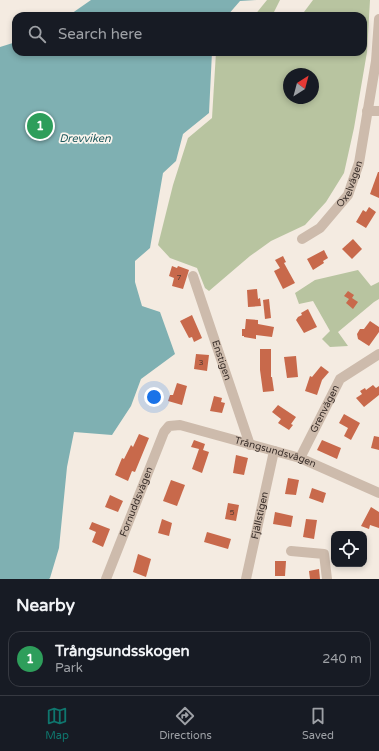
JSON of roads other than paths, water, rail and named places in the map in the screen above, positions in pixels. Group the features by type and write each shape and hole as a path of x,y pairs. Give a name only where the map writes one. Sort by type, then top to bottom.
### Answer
{"street":[{"name":"Oxelvägen","path":"302,239 320,228 348,195 359,163 376,61 379,20"},
{"path":"368,111 379,111"},
{"name":"Enstigen","path":"193,276 250,444"},
{"name":"Grenvägen","path":"300,458 340,379 379,354"},
{"name":"Trångsundsvägen","path":"169,426 180,425 300,458 379,493"},
{"name":"Fornuddsvägen","path":"106,579 164,432 169,426"},
{"name":"Fjällstigen","path":"246,579 274,451"},
{"path":"291,551 324,554 327,579"}],"water":[{"path":"91,0 256,0 240,1 230,12 74,12"},
{"name":"Drevviken","path":"12,43 12,56 212,56 209,113 183,134 176,161 163,173 150,248 135,261 135,282 142,306 160,312 175,354 141,379 131,406 112,435 74,432 67,467 59,548 49,579 0,579 0,47"}],"place":[{"name":"Trångsundsskogen","path":"40,126"}]}
